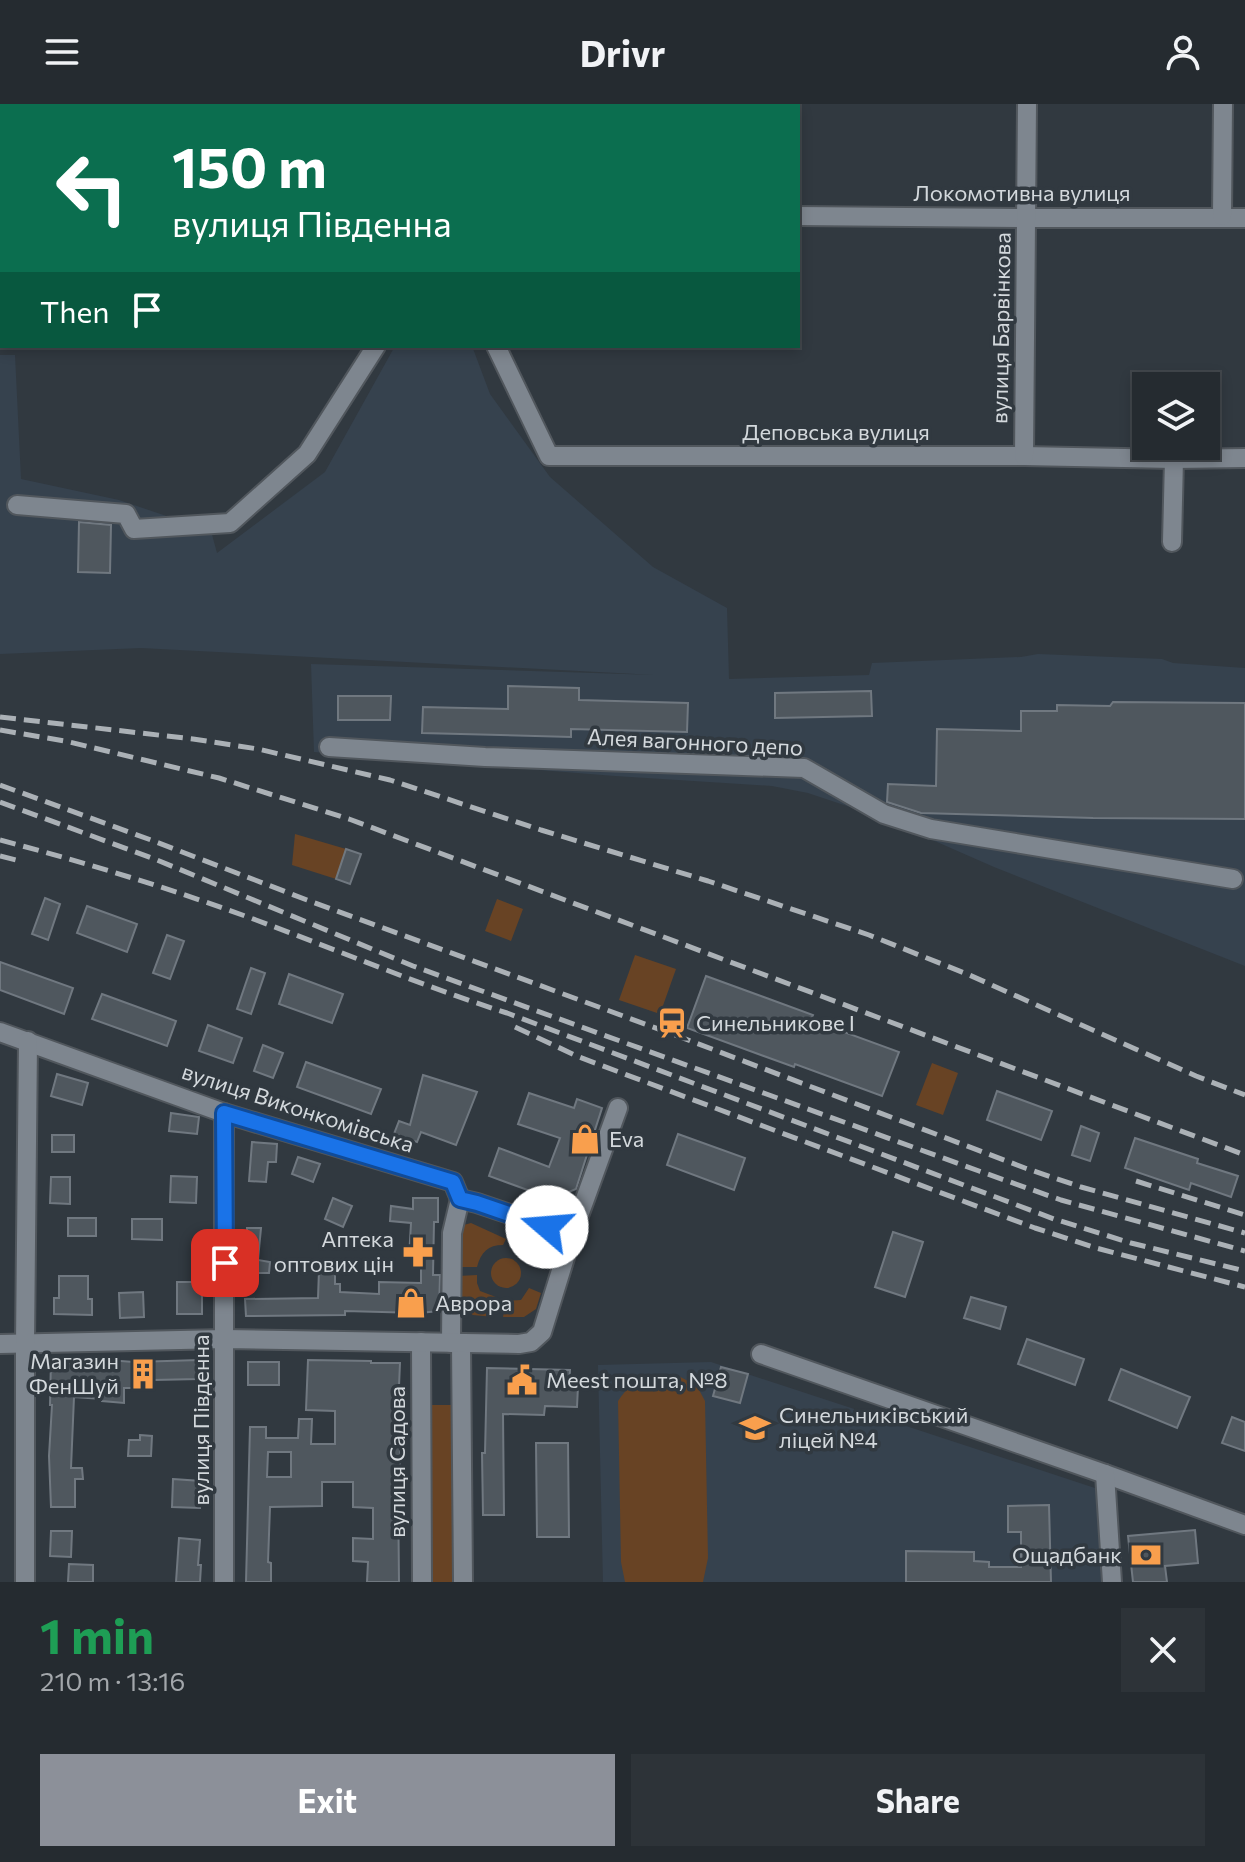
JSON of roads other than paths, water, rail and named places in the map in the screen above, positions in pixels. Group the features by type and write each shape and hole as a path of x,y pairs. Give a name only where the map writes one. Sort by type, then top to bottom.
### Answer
{"street":[{"name":"вулиця Барвінкова","path":"1024,456 1027,104"},
{"path":"1222,216 1223,104"},
{"name":"Локомотивна вулиця","path":"800,216 1245,218"},
{"path":"17,505 126,514 134,529 230,523 307,454 375,348"},
{"name":"Деповська вулиця","path":"497,348 549,456 1132,458"},
{"name":"Деповська вулиця","path":"1220,458 1245,458"},
{"path":"1172,542 1174,460"},
{"name":"Алея вагонного депо","path":"329,747 485,757 804,768 884,814 931,829 1233,879"},
{"name":"вулиця Виконкомівська","path":"0,1032 224,1113 453,1182 460,1199 572,1235"},
{"path":"25,1582 28,1041"},
{"path":"0,1344 225,1339 531,1342 542,1332 572,1235 618,1108"},
{"name":"вулиця Південна","path":"224,1113 224,1582"},
{"path":"460,1199 452,1233 463,1582"},
{"name":"вулиця Садова","path":"421,1342 422,1582"},
{"path":"761,1354 1245,1525"},
{"path":"1105,1474 1112,1582"}],"railway":[{"path":"0,717 258,749 390,780 869,935 967,974 1245,1095"},
{"path":"0,730 65,741 219,778 349,819 1245,1155"},
{"path":"0,785 1025,1168 1245,1233"},
{"path":"0,802 157,860 413,966 979,1171 1061,1200 1245,1251"},
{"path":"0,840 129,877 224,909 1054,1219 1131,1243 1245,1271"},
{"path":"0,856 16,860"},
{"path":"515,1027 579,1057 1035,1228 1096,1248 1245,1287"},
{"path":"1136,1181 1245,1215"}],"place":[{"name":"Синельникове І","path":"672,1023"},
{"name":"Eva","path":"585,1139"},
{"name":"Аптека оптових цін","path":"418,1252"},
{"name":"Аврора","path":"411,1303"},
{"name":"Магазин ФенШуй","path":"143,1374"},
{"name":"Meest пошта, №8","path":"522,1380"},
{"name":"Синельниківський ліцей №4","path":"755,1428"},
{"name":"Ощадбанк","path":"1146,1555"}]}
